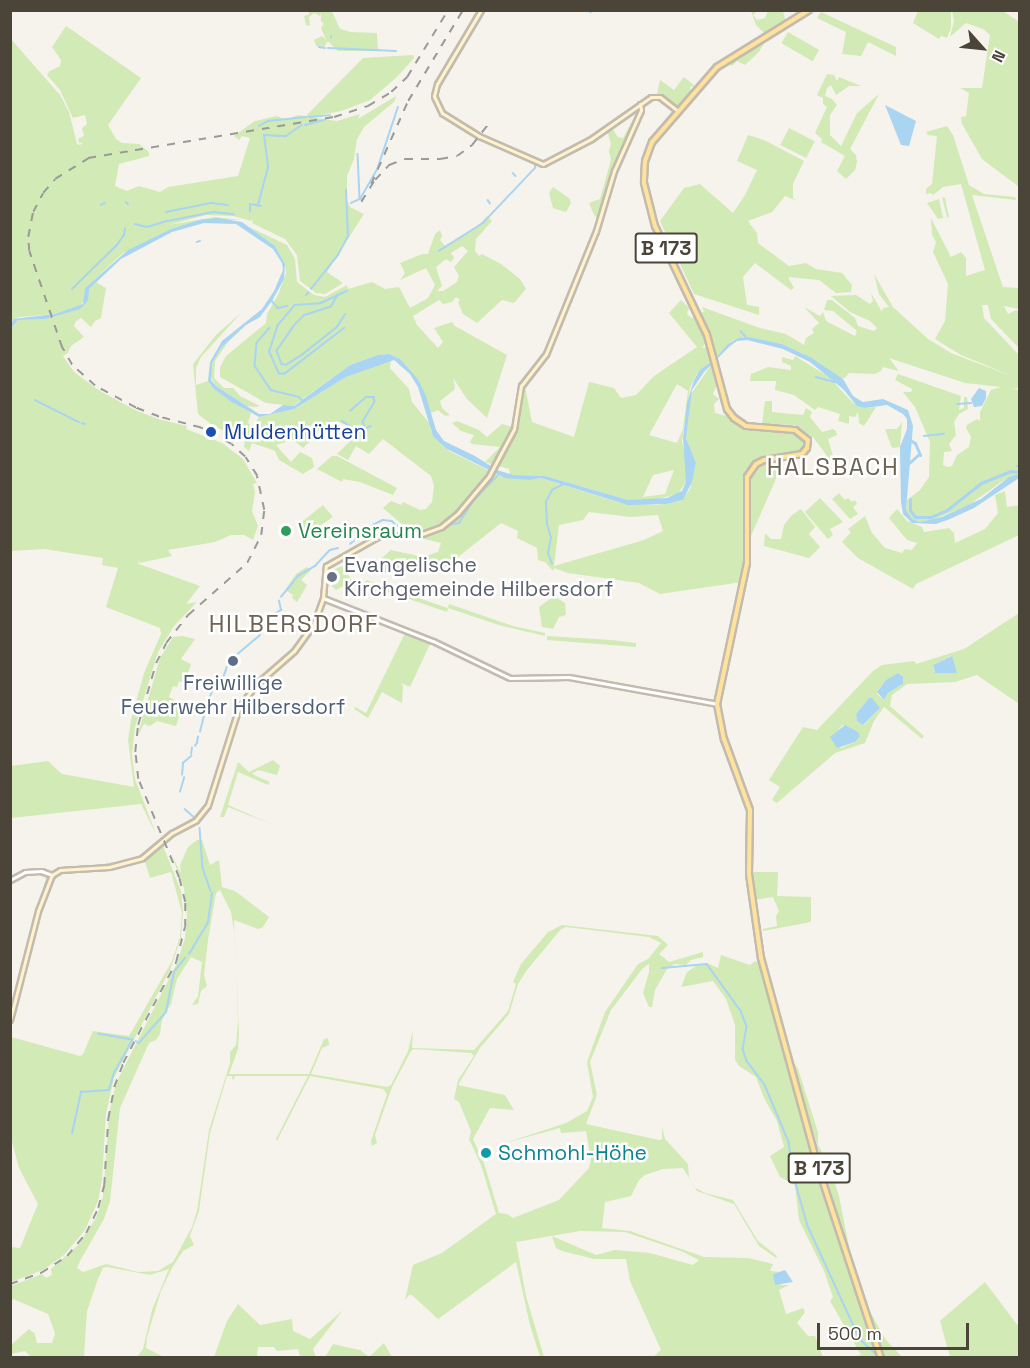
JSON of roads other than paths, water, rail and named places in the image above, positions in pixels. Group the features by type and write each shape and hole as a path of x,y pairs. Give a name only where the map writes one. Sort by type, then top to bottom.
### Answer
{"main road":[{"path":"481,10 437,84 435,101 444,115 472,132 541,164 591,139 651,97 660,97 678,111"},
{"name":"B 173","path":"809,10 724,61 678,111 649,147 644,183 655,226 704,326 727,409 746,426 795,430 805,435 808,444 802,454 764,460 756,464 747,477 747,563 717,704 724,739 750,810 749,874 755,929 820,1173 881,1358"},
{"path":"10,1020 33,929 52,875 60,870 109,867 142,858 172,833 200,816 208,805 224,762 237,710 254,686 303,640 314,623 323,598 324,569 329,564 348,556 361,544 386,533 421,534 441,527 459,512 500,460 515,424 521,386 548,349 599,224 614,171 639,115 639,105"}],"street":[{"path":"323,598 433,641 510,678 555,675 717,704"},
{"path":"10,880 25,872 41,871 52,875"}],"water":[{"path":"885,105 916,121 909,146 901,145"},
{"path":"218,218 242,222 275,246 285,264 284,279 272,301 260,317 246,325 221,348 212,363 211,380 216,386 259,414 270,414 283,405 294,406 350,365 378,355 389,354 400,359 418,379 426,396 436,430 444,441 497,470 513,475 545,476 628,500 667,498 682,491 686,482 683,438 687,403 694,380 700,370 716,358 728,344 739,338 749,337 782,344 810,357 843,379 853,396 863,402 883,399 908,410 913,426 906,510 912,519 920,522 942,517 981,499 1009,477 1019,474 1019,478 974,508 950,519 936,524 912,523 903,514 901,502 900,447 907,429 907,419 903,414 887,405 865,408 857,406 843,389 810,362 783,349 747,340 737,341 730,346 704,372 692,390 686,438 696,463 692,482 683,500 666,504 628,505 541,478 530,480 505,478 447,449 433,436 418,387 410,374 394,360 346,377 294,409 259,417 232,402 214,389 208,381 210,362 222,341 262,309 274,291 283,270 282,263 273,249 236,224 204,223 172,232 121,259 89,289 88,301 80,309 46,319 18,320 11,328 13,319 55,314 83,304 85,288 128,250 171,229 199,220"},
{"path":"979,388 986,391 986,398 982,406 974,407 971,399"},
{"path":"952,656 957,673 935,673 933,665"},
{"path":"898,673 903,677 903,684 888,693 884,700 877,692 886,680"},
{"path":"869,698 872,698 880,708 863,725 857,721 856,714"},
{"path":"845,725 858,732 860,736 855,742 837,748 830,737"},
{"path":"785,1270 793,1282 775,1285 773,1274"}],"waterway":[{"path":"319,47 325,48"},
{"path":"328,48 396,51"},
{"path":"351,203 360,199 377,170 398,107"},
{"path":"309,117 330,115"},
{"path":"259,126 268,121 306,117"},
{"path":"305,125 324,120"},
{"path":"258,205 268,167 264,135 286,136 302,125"},
{"path":"358,154 360,198"},
{"path":"439,251 483,223 535,168 535,163"},
{"path":"513,173 516,176"},
{"path":"311,289 338,255 348,236 346,190"},
{"path":"101,205 105,203"},
{"path":"166,212 211,203 228,205"},
{"path":"250,204 261,206"},
{"path":"250,205 250,212"},
{"path":"168,221 214,212 234,214"},
{"path":"135,224 147,227 167,221"},
{"path":"72,289 117,245 125,229"},
{"path":"345,328 285,374 279,374 269,352 278,325 295,305 321,303 347,291"},
{"path":"338,295 331,307 304,316 295,325 277,351 282,364 286,365 303,354 337,327 345,314"},
{"path":"272,301 278,308 287,306"},
{"path":"270,328 257,343 255,366 271,390 299,397 303,401"},
{"path":"741,331 746,337"},
{"path":"816,377 835,382"},
{"path":"350,411 366,397 374,397 375,402 363,422 365,426"},
{"path":"35,400 79,422"},
{"path":"957,404 971,403"},
{"path":"342,421 359,432 371,426"},
{"path":"924,436 944,434"},
{"path":"910,440 915,443 920,455"},
{"path":"909,463 919,454"},
{"path":"910,499 910,510 915,517 931,517 947,510 981,483 1010,471 1020,472"},
{"path":"425,535 447,525 459,523 474,500 498,475"},
{"path":"552,564 548,553 551,538 547,524 546,502 552,490 564,484"},
{"path":"350,544 373,525 383,520 392,521 396,525 417,532"},
{"path":"330,550 338,548"},
{"path":"281,597 298,576 315,566 329,551"},
{"path":"234,657 259,636 271,616 281,610 279,601"},
{"path":"200,732 208,701 214,687 221,684 229,661"},
{"path":"197,742 198,737"},
{"path":"191,754 192,748"},
{"path":"182,775 183,763 191,756"},
{"path":"180,792 184,778"},
{"path":"185,809 194,817"},
{"path":"200,828 203,868 211,891"},
{"path":"189,954 208,922 212,893"},
{"path":"136,1041 139,1043 166,1012 174,972 185,958"},
{"path":"662,968 707,964 741,1011 747,1027 743,1049 747,1061 765,1085 789,1142 794,1177 808,1226 860,1339 879,1357"},
{"path":"72,1134 81,1092 109,1090 114,1073 132,1040 99,1034"}],"railway":[{"path":"10,1284 41,1273 67,1256 86,1233 98,1208 104,1185 108,1119 114,1087 123,1063 176,962 185,927 185,902 179,878 138,779 135,752 138,725 156,663 166,643 188,615 247,563 261,535 264,510 257,476 245,457 231,444 201,428 159,417 136,408 95,386 72,365 62,348 29,251 28,237 33,212 43,193 55,179 88,158 334,117 368,106 391,92 407,77 448,10"},
{"path":"371,184 408,101 463,10"},
{"path":"361,202 375,180 389,165 405,159 440,159 457,156 472,145 491,121"}],"place":[{"name":"Muldenhütten","path":"211,432"},
{"name":"Vereinsraum","path":"286,531"},
{"name":"Evangelische Kirchgemeinde Hilbersdorf","path":"332,577"},
{"name":"Freiwillige Feuerwehr Hilbersdorf","path":"233,661"},
{"name":"Schmohl-Höhe","path":"486,1153"}],"district":[{"name":"HALSBACH","path":"833,467"},
{"name":"HILBERSDORF","path":"294,624"}]}
